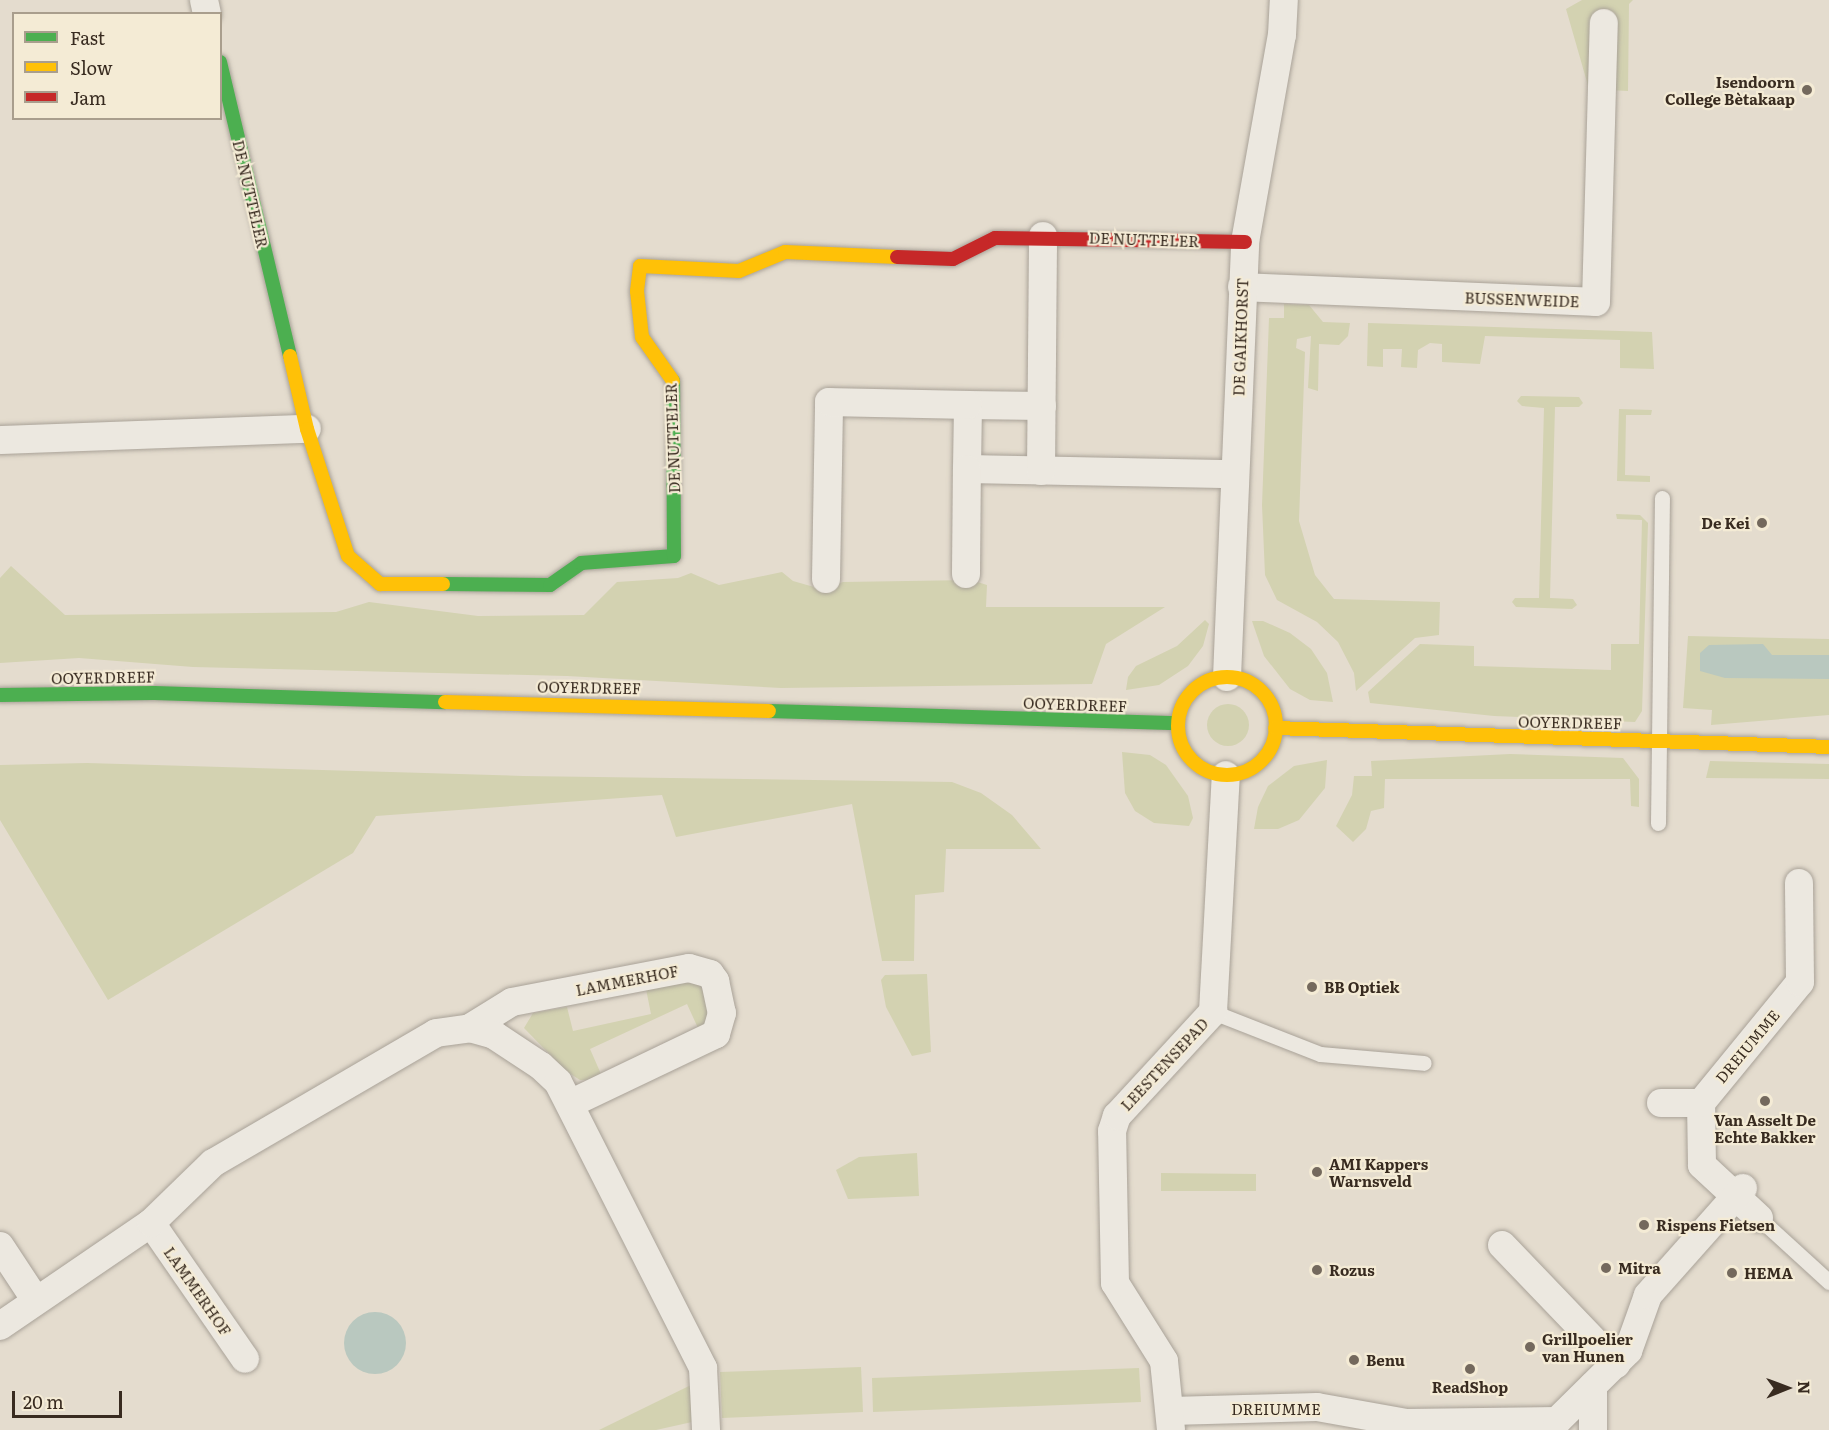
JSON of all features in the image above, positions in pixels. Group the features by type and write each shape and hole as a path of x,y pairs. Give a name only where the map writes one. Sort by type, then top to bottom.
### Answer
{"street":[{"name":"DE GAIKHORST","path":"1227,677 1245,242 1282,35 1284,0"},
{"name":"BUSSENWEIDE","path":"1242,287 1596,302 1604,23"},
{"name":"DE NUTTELER","path":"222,70 307,429 348,556 380,584 550,585 581,563 674,556 673,381 642,337 637,291 640,266 739,271 785,252 954,259 995,238 1043,236 1245,242"},
{"path":"1041,471 1043,236"},
{"path":"826,579 829,402 1042,406"},
{"path":"966,574 968,405"},
{"path":"0,440 307,429"},
{"path":"967,469 1235,474"},
{"path":"1227,677 1240,678 1262,692 1270,703 1275,728 1268,752 1260,762 1244,771 1226,775 1195,763 1182,746 1178,723 1182,706 1193,690 1203,683 1227,677"},
{"name":"OOYERDREEF","path":"0,696 154,693 1178,723"},
{"name":"OOYERDREEF","path":"1275,728 1339,733 1829,747"},
{"name":"LEESTENSEPAD","path":"1171,1420 1164,1361 1115,1283 1112,1131 1117,1116 1213,1012 1226,775"},
{"name":"DREIUMME","path":"1701,1102 1800,982 1799,883"},
{"name":"LAMMERHOF","path":"0,1326 35,1299 151,1223 213,1163 436,1033 470,1028 512,1002 689,968 710,974 715,981 722,1013 716,1034 570,1104"},
{"name":"LAMMERHOF","path":"470,1028 494,1035 541,1066 558,1082 703,1368 706,1430"},
{"path":"1661,1103 1701,1102 1702,1165 1739,1193 1759,1218"},
{"name":"DREIUMME","path":"1171,1420 1317,1407 1407,1423 1557,1421 1628,1351 1648,1295 1739,1193"},
{"name":"LAMMERHOF","path":"151,1223 245,1359"},
{"path":"1502,1245 1616,1364"},
{"path":"0,1246 35,1299"},
{"path":"1593,1386 1593,1430"}],"lane":[{"path":"1658,823 1662,498"},
{"path":"1213,1012 1320,1054 1424,1064"},
{"path":"1759,1218 1829,1282"}],"green space":[{"path":"1582,0 1633,0 1629,4 1628,91 1589,89 1566,9"},
{"path":"1284,304 1309,305 1323,322 1350,323 1348,336 1339,345 1319,344 1318,391 1308,388 1311,336 1297,339 1296,348 1305,352 1299,521 1315,575 1334,599 1440,602 1439,635 1415,638 1356,691 1354,673 1338,642 1317,622 1277,600 1265,575 1262,505 1269,318 1284,318"},
{"path":"1368,323 1652,332 1654,369 1620,368 1620,340 1485,336 1480,364 1442,362 1442,344 1430,343 1418,350 1417,368 1401,367 1402,349 1383,349 1383,367 1367,366"},
{"path":"1521,396 1579,397 1583,403 1579,407 1555,407 1550,598 1573,599 1577,605 1572,609 1516,607 1512,602 1515,598 1539,598 1544,408 1522,406 1517,401"},
{"path":"1619,409 1652,410 1651,415 1626,415 1625,475 1650,476 1650,482 1617,481"},
{"path":"1616,514 1640,515 1648,523 1642,711 1635,722 1494,716 1370,703 1368,692 1420,644 1474,646 1474,666 1611,670 1611,644 1639,644 1642,520 1617,519"},
{"path":"11,566 65,615 336,612 369,602 478,616 584,615 617,582 678,578 691,573 719,585 782,572 793,581 821,589 843,582 971,580 987,585 986,607 1165,607 1106,644 1092,684 781,688 567,676 193,667 79,658 0,663 0,578"},
{"path":"1205,620 1209,624 1203,646 1188,666 1159,685 1126,690 1128,677 1136,666 1177,646"},
{"path":"1252,621 1263,621 1290,633 1311,649 1327,673 1333,702 1310,700 1290,689 1264,656"},
{"path":"1688,636 1829,639 1829,715 1711,725 1712,710 1683,708"},
{"path":"1228,704 1243,710 1249,725 1243,740 1228,746 1213,740 1207,725 1213,710"},
{"path":"1122,752 1150,755 1166,765 1188,796 1193,818 1189,826 1154,823 1135,811 1125,793"},
{"path":"1510,754 1623,758 1639,779 1639,807 1631,806 1630,779 1385,779 1384,808 1371,811 1366,829 1353,842 1336,826 1352,795 1354,776 1372,776 1371,761"},
{"path":"1327,760 1325,788 1299,820 1278,829 1254,829 1258,807 1268,786 1294,766"},
{"path":"1710,761 1829,764 1829,779 1706,778"},
{"path":"87,763 523,776 952,782 981,793 1012,815 1041,849 946,849 944,892 915,895 914,961 882,961 852,804 676,837 662,795 376,816 353,853 108,1000 0,820 0,765"},
{"path":"927,974 931,1052 912,1056 886,1007 881,980 885,975"},
{"path":"691,982 699,984 708,999 708,1021 698,1028 687,1004 590,1049 601,1074 589,1080 580,1080 566,1071 524,1028 533,1013 567,1007 573,1031 651,1014 646,989"},
{"path":"917,1153 919,1196 848,1199 836,1170 859,1157"},
{"path":"1161,1173 1256,1174 1256,1191 1161,1191"},
{"path":"861,1367 863,1412 722,1418 720,1372"},
{"path":"1139,1368 1141,1402 873,1412 872,1378"},
{"path":"691,1385 692,1422 656,1430 599,1430"}],"shaded area":[{"path":"1763,644 1772,655 1829,655 1829,679 1725,678 1700,671 1700,653 1709,645"},
{"path":"375,1312 397,1321 406,1343 397,1365 375,1374 353,1365 344,1343 353,1321"}],"traffic: fast":[{"path":"222,70 290,356"},
{"path":"443,584 550,585 581,563 674,556 673,381"},
{"path":"0,695 154,693 445,702"},
{"path":"769,711 1178,723"}],"traffic: slow":[{"path":"673,381 642,337 637,291 640,266 739,271 785,252 897,257"},
{"path":"290,356 307,429 348,556 380,584 443,584"},
{"path":"1227,677 1246,681 1262,691 1272,707 1276,726 1272,745 1262,761 1246,771 1227,775 1208,771 1192,761 1182,745 1178,726 1182,707 1192,691 1208,681 1227,677"},
{"path":"445,702 769,711"},
{"path":"1275,728 1829,747"}],"traffic: jam":[{"path":"897,257 953,259 995,238 1245,242"}],"place":[{"name":"Isendoorn College Bètakaap","path":"1807,90"},
{"name":"De Kei","path":"1762,523"},
{"name":"BB Optiek","path":"1312,987"},
{"name":"Van Asselt De Echte Bakker","path":"1765,1101"},
{"name":"AMI Kappers Warnsveld","path":"1317,1172"},
{"name":"Rispens Fietsen","path":"1644,1225"},
{"name":"Mitra","path":"1606,1268"},
{"name":"Rozus","path":"1317,1270"},
{"name":"HEMA","path":"1732,1273"},
{"name":"Grillpoelier van Hunen","path":"1530,1347"},
{"name":"Benu","path":"1354,1360"},
{"name":"ReadShop","path":"1470,1369"}]}
